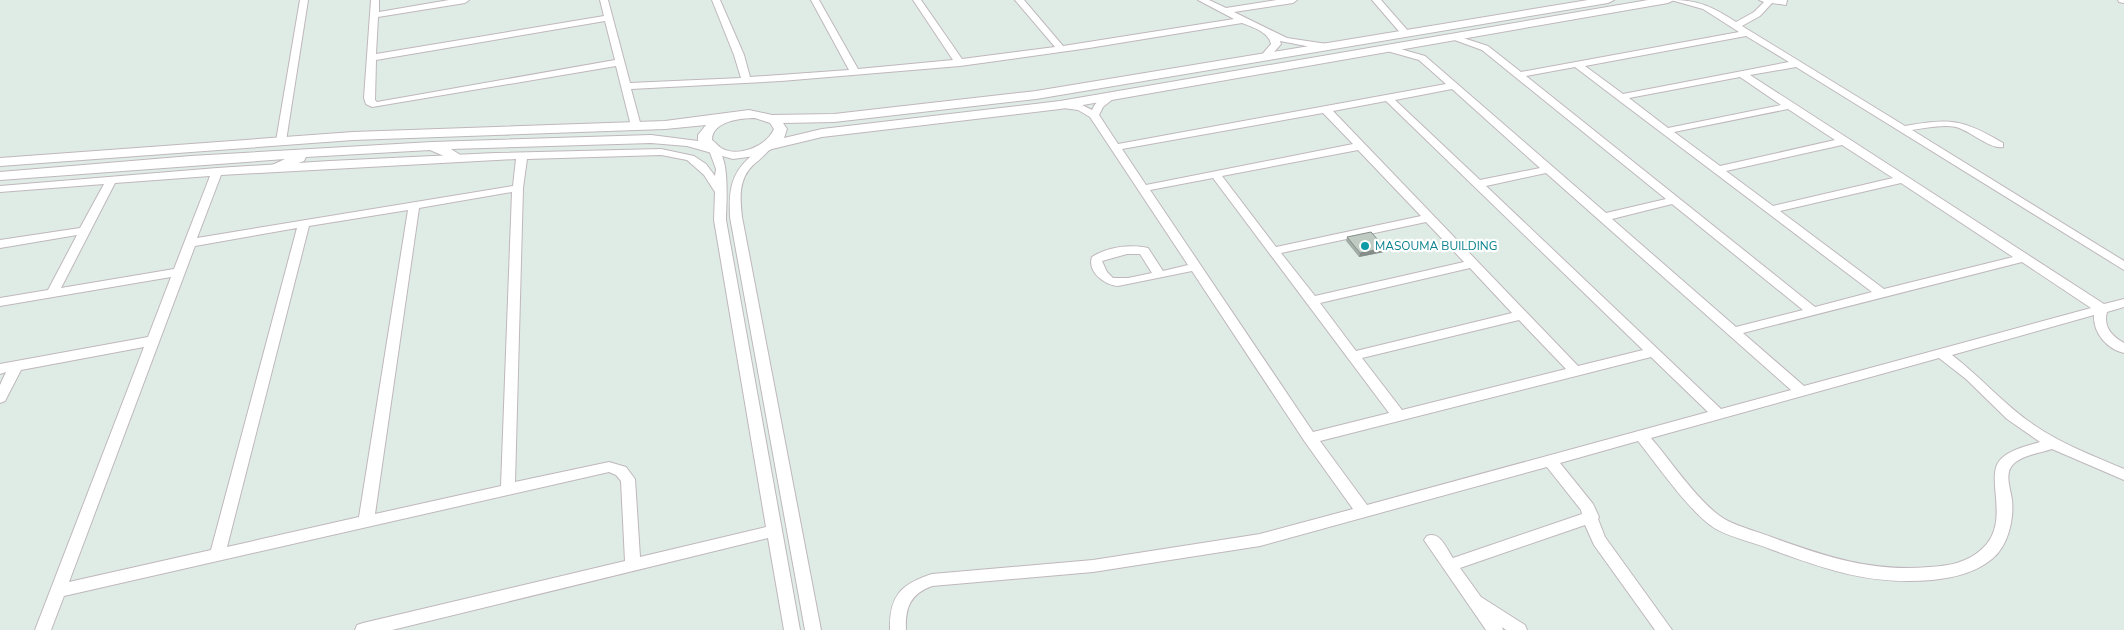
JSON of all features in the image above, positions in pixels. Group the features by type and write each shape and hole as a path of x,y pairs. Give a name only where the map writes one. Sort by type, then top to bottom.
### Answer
{"street":[{"path":"281,141 304,0"},
{"path":"375,0 369,100 373,104 381,105 620,62"},
{"path":"375,14 465,0"},
{"path":"604,0 636,126"},
{"path":"716,0 739,55 746,80"},
{"path":"815,0 855,72"},
{"path":"917,0 960,63"},
{"path":"1019,0 1061,49"},
{"path":"1202,0 1268,32 1299,44 1328,47"},
{"path":"1225,11 1294,0"},
{"path":"1376,0 1406,34"},
{"path":"773,119 834,118 1001,100 1608,0"},
{"path":"5,176 314,152 616,140 670,140 738,155 822,132 1060,105 1668,0"},
{"path":"1675,0 1703,4 1795,64 2124,266"},
{"path":"1735,26 1760,12 1767,0 1781,3 1783,0"},
{"path":"371,58 609,18"},
{"path":"627,86 746,80 960,63 1242,20"},
{"path":"1485,48 1484,38 1493,31"},
{"path":"1265,57 1276,44 1268,32"},
{"path":"1519,75 1746,33"},
{"path":"1454,38 1485,48 1813,311"},
{"path":"1422,58 1421,51 1429,42"},
{"path":"1390,49 1422,58 1735,331 1801,391"},
{"path":"1577,64 1881,294"},
{"path":"1620,97 1795,64"},
{"path":"1741,74 2102,309"},
{"path":"1117,147 1454,86"},
{"path":"1094,115 1099,104 1111,96"},
{"path":"1388,98 1718,414"},
{"path":"1060,105 1080,108 1094,115 1310,438 1363,511"},
{"path":"1666,131 1790,106"},
{"path":"1326,110 1575,371"},
{"path":"0,162 281,141 478,130 636,126 724,119 745,114 766,116 773,119 780,124 779,138 748,163 737,179 734,191 736,217 813,630"},
{"path":"724,119 708,129 705,142 711,149 721,169 720,220 792,630"},
{"path":"1903,129 1955,122 2000,145"},
{"path":"583,154 616,140"},
{"path":"1717,170 1844,141"},
{"path":"432,146 458,158"},
{"path":"1144,188 1360,146"},
{"path":"273,168 314,152"},
{"path":"0,189 217,171 458,158 661,152 686,156 704,166 720,191"},
{"path":"508,489 518,188 522,156"},
{"path":"1479,184 1550,169"},
{"path":"43,630 151,340 217,171"},
{"path":"1215,174 1399,416"},
{"path":"5,176 35,186"},
{"path":"53,292 111,180"},
{"path":"1770,210 1903,180"},
{"path":"188,244 518,188"},
{"path":"1604,216 1674,200"},
{"path":"366,521 414,206"},
{"path":"1273,251 1429,218"},
{"path":"217,555 304,224"},
{"path":"0,244 83,231"},
{"path":"1159,275 1146,253 1140,250 1102,255 1096,260 1106,279 1114,283 1159,275 1196,267"},
{"path":"1735,331 2023,258"},
{"path":"1312,301 1473,264"},
{"path":"0,302 178,272"},
{"path":"898,630 898,608 905,596 917,586 932,580 1093,566 1176,552 1246,543 2124,303"},
{"path":"2102,309 2099,318 2104,334 2112,342 2124,349"},
{"path":"1353,356 1521,315"},
{"path":"0,369 151,340"},
{"path":"1310,438 1653,352"},
{"path":"1941,353 1984,388 2012,416 2052,443 2124,475"},
{"path":"0,398 16,366"},
{"path":"1641,435 1703,510 1722,525 1836,566 1871,574 1902,576 1948,572 1963,568 1986,555 2000,536 2004,526 2005,503 2001,474 2005,463 2015,456 2052,443"},
{"path":"1550,460 1588,508 1592,517 1594,531 1599,541 1664,630"},
{"path":"57,591 601,467 622,471 628,479 633,564"},
{"path":"1450,565 1592,517"},
{"path":"363,630 774,531"},
{"path":"1432,540 1495,630"},
{"path":"1474,600 1519,630"}],"building":[{"name":"MASOUMA BUILDING","path":"1371,232 1385,248 1360,253 1347,237"}],"place":[{"name":"MASOUMA BUILDING","path":"1365,246"}]}
